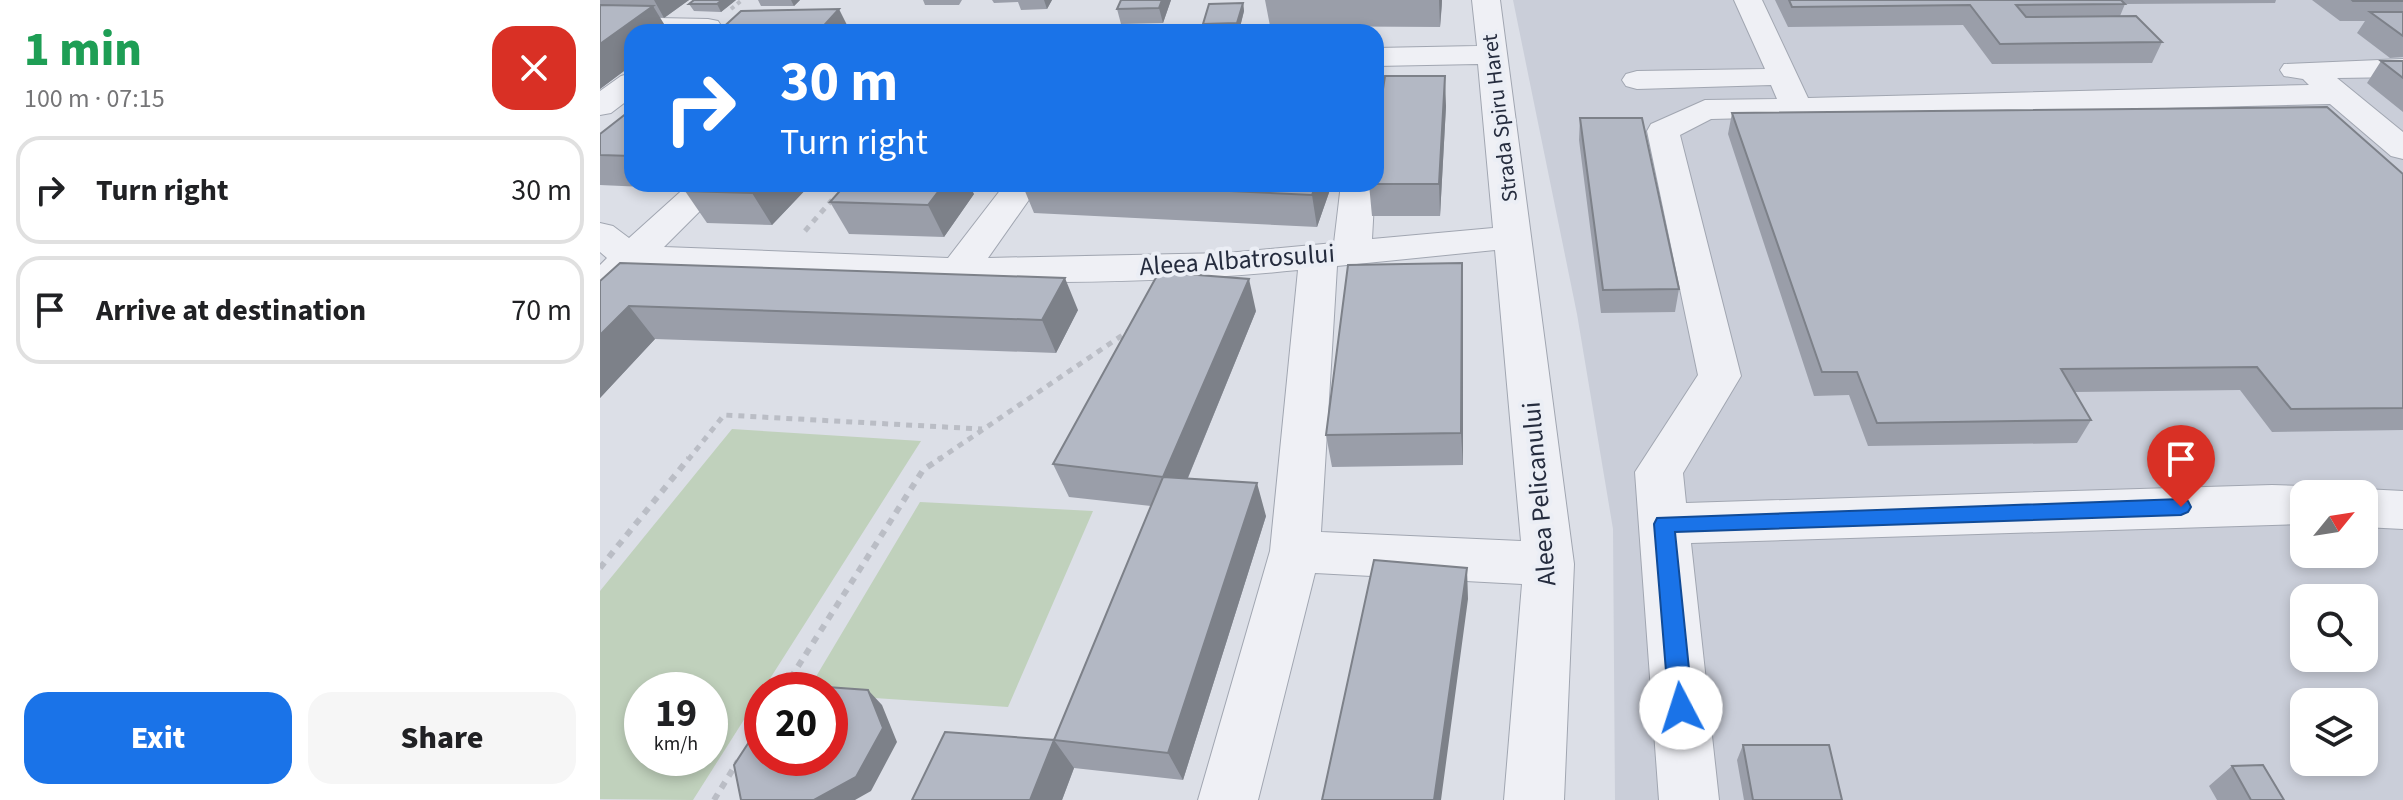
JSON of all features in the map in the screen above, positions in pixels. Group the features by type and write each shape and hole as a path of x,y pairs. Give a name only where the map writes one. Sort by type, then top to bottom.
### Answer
{"street":[{"name":"Strada Spiru Haret","path":"1486,0 1514,237"},
{"path":"1748,0 1799,88"},
{"path":"600,28 624,25"},
{"path":"1384,57 1492,55"},
{"path":"1943,75 2403,68"},
{"path":"2309,69 2403,149"},
{"path":"1637,80 1799,88 2338,94"},
{"path":"600,106 624,88"},
{"path":"1689,800 1659,472 1720,376 1663,131 1705,110 1799,88"},
{"path":"600,286 701,192"},
{"path":"959,271 1017,192"},
{"path":"1228,800 1295,551 1336,253 1355,192"},
{"path":"600,234 631,258"},
{"name":"Aleea Albatrosului","path":"631,258 959,271 1227,265 1514,237"},
{"name":"Aleea Pelicanului","path":"1514,237 1549,564 1534,800"},
{"path":"1664,524 2290,505"},
{"path":"2378,509 2403,510"},
{"path":"1295,551 1549,564"}],"path":[{"path":"776,264 836,195"},
{"path":"794,672 923,470 1137,325"},
{"path":"600,568 724,415 983,429"},
{"path":"714,800 744,752"}],"shaded area":[{"path":"1513,0 2403,0 2403,800 1615,800 1613,529 1577,314"}],"green space":[{"path":"732,429 921,441 774,672 744,672 744,720 728,745 728,672 624,672 624,776 708,776 693,800 600,799 600,591"},
{"path":"920,502 1093,511 1008,707 848,696 848,672 819,672"}],"building":[{"path":"694,0 722,0 717,4 689,4"},
{"path":"1121,0 1162,0 1159,8 1117,9"},
{"path":"1789,0 2121,0 2125,4 2016,5 2026,17 2136,16 2162,42 2000,44 1970,5 1792,7"},
{"path":"2403,0 2403,1 2353,1"},
{"path":"1243,3 1237,23 1203,24 1209,4"},
{"path":"600,5 653,6 624,24 600,44"},
{"path":"839,9 825,24 727,24 741,11"},
{"path":"2370,12 2403,12 2403,36"},
{"path":"2381,61 2403,61 2403,78"},
{"path":"1385,76 1445,76 1439,184 1384,184"},
{"path":"2327,107 2403,174 2403,408 2291,409 2257,367 2061,369 2091,420 1877,423 1857,372 1822,372 1732,113"},
{"path":"624,115 624,156 600,155 600,134"},
{"path":"1580,118 1642,118 1679,289 1603,290"},
{"path":"839,192 938,192 928,205 830,202"},
{"path":"1249,192 1313,192 1312,195"},
{"path":"620,263 1065,278 1042,320 629,306 600,335 600,281"},
{"path":"1462,263 1461,433 1326,435 1348,265"},
{"path":"1159,272 1249,279 1163,477 1053,464"},
{"path":"1163,477 1257,483 1168,753 1054,740"},
{"path":"1374,560 1467,568 1434,800 1322,800"},
{"path":"848,689 868,690 883,728 856,777 814,800 741,800 734,765 744,750 744,776 848,776"},
{"path":"945,732 1054,740 1030,800 912,800"},
{"path":"1743,745 1829,745 1842,800 1753,800"},
{"path":"2263,765 2284,800 2251,800 2232,766"}],"route":[{"path":"1681,708 1664,524 2181,507"}]}
